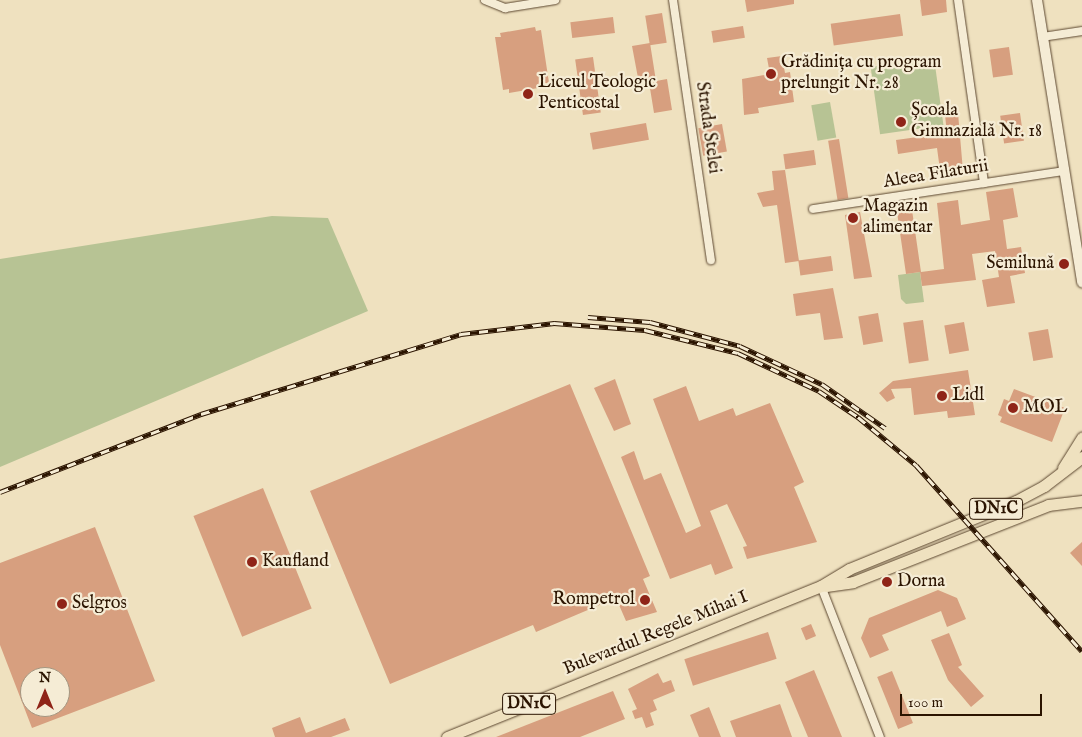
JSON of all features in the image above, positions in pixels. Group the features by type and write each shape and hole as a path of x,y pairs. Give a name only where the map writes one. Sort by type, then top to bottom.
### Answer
{"main road":[{"path":"1037,0 1082,282"},
{"path":"1057,477 1082,437"},
{"name":"Bulevardul Regele Mihai I","path":"447,737 821,586 849,569 1016,501 1057,477 1082,457"},
{"name":"Bulevardul Regele Mihai I","path":"821,586 853,582 1034,510 1063,503 1082,501"},
{"path":"1063,503 1082,507"}],"street":[{"path":"485,0 505,8 555,0"},
{"name":"Strada Stelei","path":"673,0 711,260"},
{"path":"958,0 984,183"},
{"path":"1042,37 1082,30"},
{"name":"Aleea Filaturii","path":"813,209 1064,171"},
{"path":"821,586 880,737"}],"green space":[{"path":"934,58 943,125 880,134 871,67"},
{"path":"830,102 836,137 818,141 811,105"},
{"path":"272,216 328,218 368,311 0,467 0,259"},
{"path":"920,272 924,302 906,304 901,299 898,275"}],"building":[{"path":"745,0 794,0 794,4 747,12"},
{"path":"920,0 946,0 947,12 922,16"},
{"path":"662,13 667,43 650,45 645,16"},
{"path":"900,14 903,36 834,46 831,24"},
{"path":"613,17 615,33 572,38 570,22"},
{"path":"743,26 745,38 713,43 711,31"},
{"path":"535,27 536,31 541,30 549,83 544,83 544,87 509,93 509,89 503,90 495,37 501,37 500,33"},
{"path":"650,43 656,81 667,79 672,110 654,113 648,76 638,78 632,46"},
{"path":"1009,47 1013,75 993,78 989,50"},
{"path":"782,56 785,73 790,72 794,102 758,108 759,113 744,115 742,79 770,74 767,58"},
{"path":"593,57 601,112 583,115 575,60"},
{"path":"958,113 963,171 940,170 937,148 898,154 896,140 947,133 945,115"},
{"path":"1020,113 1024,141 1004,144 1000,116"},
{"path":"646,123 649,140 593,150 590,133"},
{"path":"722,124 727,152 703,156 698,128"},
{"path":"839,139 848,198 838,200 828,141"},
{"path":"814,150 816,165 785,169 783,154"},
{"path":"785,170 799,261 785,263 777,205 763,207 757,193 774,190 772,171"},
{"path":"1013,188 1018,217 1003,220 1007,249 1021,247 1025,273 1010,276 1015,303 987,307 982,280 999,277 995,251 972,254 976,280 922,286 920,272 906,274 897,212 912,210 921,272 944,269 937,203 958,200 961,225 990,220 986,192"},
{"path":"860,212 872,277 854,279 845,215"},
{"path":"831,256 833,271 800,275 798,261"},
{"path":"833,288 843,338 824,340 820,313 796,316 793,294"},
{"path":"878,313 883,342 863,345 858,316"},
{"path":"923,320 929,361 909,363 903,323"},
{"path":"964,322 969,351 949,354 944,325"},
{"path":"1048,329 1053,358 1033,361 1028,332"},
{"name":"Lidl","path":"968,370 975,415 948,418 947,411 914,415 911,388 891,389 895,398 887,402 879,393 893,381"},
{"path":"615,379 631,424 614,431 594,388"},
{"path":"570,384 650,576 643,579 657,612 626,621 616,598 536,632 533,625 390,684 310,491"},
{"path":"686,386 699,421 733,408 736,416 770,403 804,482 794,487 817,542 747,559 743,547 747,546 727,504 710,511 733,568 715,575 711,564 670,579 621,457 634,451 644,480 661,473 686,533 701,526 653,399"},
{"path":"1014,389 1065,408 1052,442 1000,422 1002,417 998,415 1004,399 1009,401"},
{"name":"Kaufland","path":"263,488 312,609 242,637 193,516"},
{"name":"Selgros","path":"95,527 155,681 70,713 70,667 20,667 20,697 0,645 0,563"},
{"path":"1082,542 1082,566 1070,553"},
{"path":"938,590 957,598 966,619 947,627 941,611 882,635 889,650 870,658 861,638 869,618"},
{"path":"811,624 816,636 806,640 801,628"},
{"path":"768,632 777,659 693,686 684,659"},
{"path":"949,633 962,665 958,667 984,696 971,707 948,680 931,640"},
{"path":"814,670 842,737 808,737 785,682"},
{"path":"892,671 913,723 898,729 877,677"},
{"path":"658,673 663,683 671,680 675,691 653,700 657,710 650,713 654,725 646,728 642,717 635,719 632,711 637,709 628,689"},
{"path":"613,691 625,719 580,737 496,737"},
{"path":"780,704 792,737 736,737 730,721"},
{"path":"709,707 721,737 699,737 690,715"},
{"name":"Selgros","path":"28,717 61,717 32,728"},
{"path":"300,717 306,733 345,718 350,730 331,737 275,737 272,728"}],"railway":[{"path":"588,317 650,322 740,346 822,384 885,428"},
{"path":"0,492 201,414 461,334 554,323 645,330 738,353 819,391 858,417 916,465 1082,651"}],"place":[{"name":"Grădinița cu program prelungit Nr. 28","path":"771,74"},
{"name":"Liceul Teologic Penticostal","path":"528,94"},
{"name":"Școala Gimnazială Nr. 18","path":"901,122"},
{"name":"Magazin alimentar","path":"853,218"},
{"name":"Semilună","path":"1064,264"},
{"name":"Lidl","path":"942,396"},
{"name":"MOL","path":"1013,408"},
{"name":"Kaufland","path":"252,562"},
{"name":"Dorna","path":"887,582"},
{"name":"Rompetrol","path":"645,600"},
{"name":"Selgros","path":"62,604"}]}
